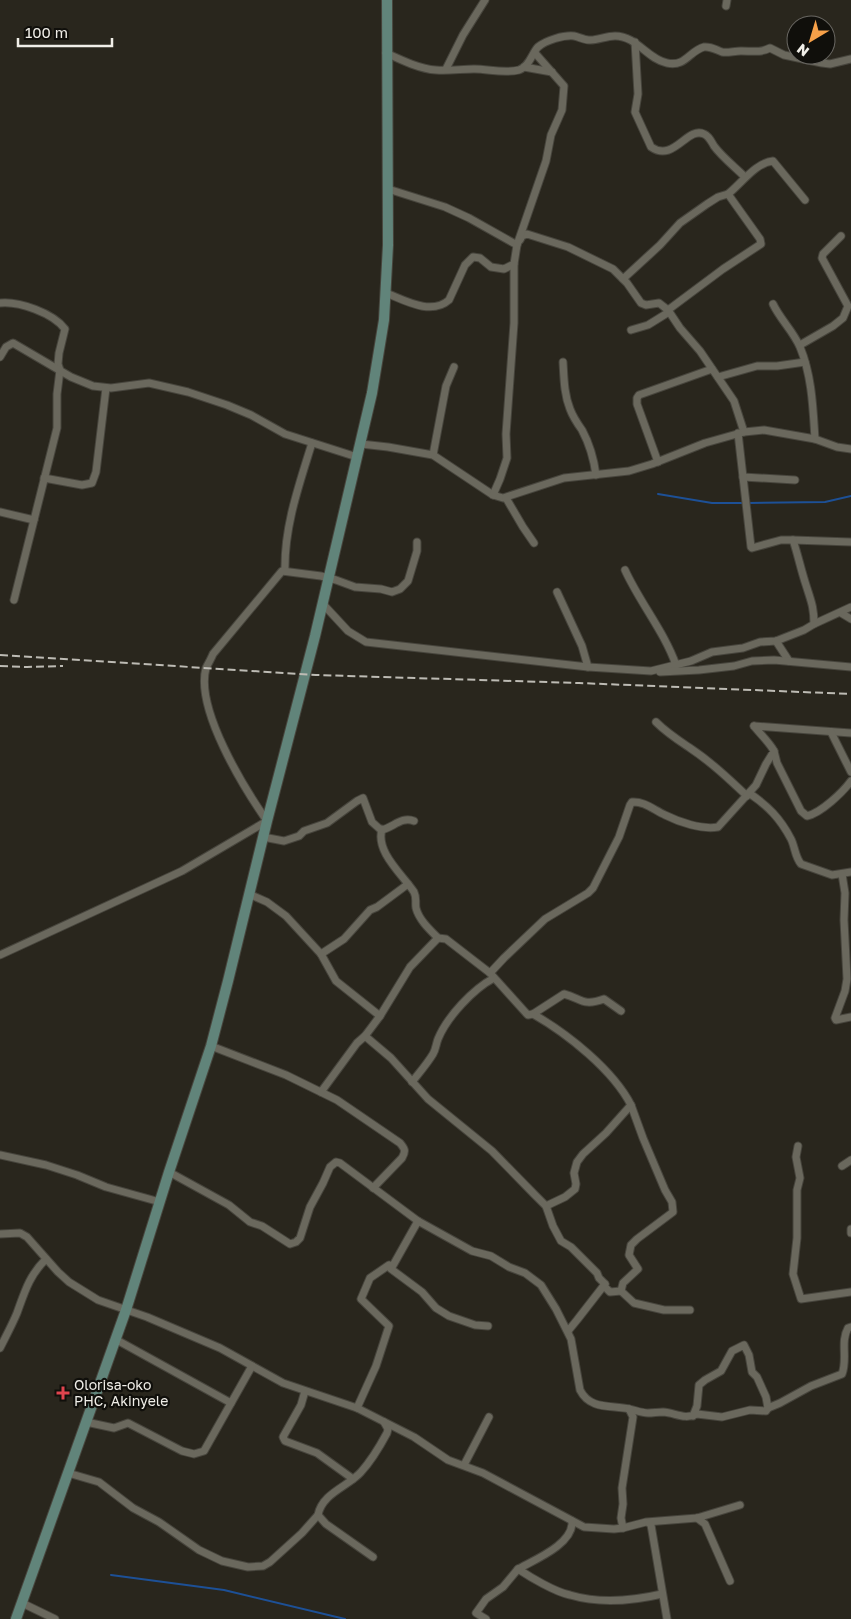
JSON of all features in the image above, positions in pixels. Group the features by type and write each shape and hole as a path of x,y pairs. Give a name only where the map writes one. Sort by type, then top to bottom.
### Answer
{"main road":[{"path":"16,1619 126,1310 211,1046 361,444 380,348 386,293 388,189 387,0"}],"street":[{"path":"446,69 484,0"},
{"path":"524,67 538,47 551,40 571,36 590,40 617,36 635,42 653,58 677,64 683,62 702,48 709,47 726,52 762,52 770,48 784,55 830,64 851,59"},
{"path":"635,42 638,94 635,112 651,147 655,150 670,150 700,132 705,134 723,156 745,177"},
{"path":"386,53 438,71 446,69 493,71 513,70 524,67 552,72"},
{"path":"493,495 507,458 506,434 514,323 514,264 517,245 546,161 551,135 562,110 564,86 535,53"},
{"path":"623,279 660,245 680,223 707,204 728,194 740,185 745,177 765,163 773,160 804,200"},
{"path":"388,189 445,207 517,245"},
{"path":"631,330 648,325 761,244 760,239 728,194"},
{"path":"517,245 524,234 568,247 613,269 641,303 646,305 659,303 669,311 680,328 700,351 734,401 741,433 743,477 751,548 781,540 851,542"},
{"path":"800,346 807,340 824,333 846,313 847,301 841,294 822,258 823,254 841,236"},
{"path":"386,293 433,308 444,305 449,300 465,266 473,257 480,258 491,267 504,269 514,264"},
{"path":"0,303 11,302 46,314 60,322 65,329 58,353 60,370 57,394 57,428 14,600"},
{"path":"773,304 800,346 805,362 810,385 815,439"},
{"path":"0,357 6,347 13,343 60,370 93,386 106,388 149,383 188,392 251,415 285,434 357,457"},
{"path":"563,362 567,398 574,418 589,447 595,463 596,475"},
{"path":"718,377 757,366 777,366 805,362"},
{"path":"433,455 446,386 454,367"},
{"path":"658,462 637,404 637,398 639,395 712,369"},
{"path":"44,478 82,485 92,483 96,472 106,388"},
{"path":"361,444 433,455 493,495 506,498 564,478 629,471 658,462 705,443 741,433 764,430 815,439 837,447 851,449"},
{"path":"285,571 289,524 312,443"},
{"path":"743,477 795,480"},
{"path":"506,498 522,528 534,543"},
{"path":"0,512 34,520"},
{"path":"793,540 806,586 812,598 814,624"},
{"path":"0,955 182,871 267,821 244,787 216,730 210,712 205,683 206,668 213,654 282,571 327,578 355,587 395,591 408,581 417,551 417,542"},
{"path":"625,570 635,591 670,649 676,665"},
{"path":"557,592 582,646 588,667"},
{"path":"322,603 348,632 366,642 588,667 651,672 699,670 734,666 752,661 789,661 851,667"},
{"path":"651,672 691,661 712,652 743,648 760,642 776,641 804,630 851,607"},
{"path":"841,613 851,619"},
{"path":"776,641 789,661"},
{"path":"656,722 670,735 690,748 748,794 765,803 778,818 792,841 798,861 801,864 832,874 851,872"},
{"path":"851,733 754,726 770,744 777,763 801,811 807,816 816,812 836,797 851,780"},
{"path":"831,732 851,772"},
{"path":"412,1082 435,1051 438,1039 455,1012 492,976 504,958 545,919 593,888 619,837 632,802 639,802 666,816 692,824 712,828 718,827 756,785 774,751"},
{"path":"263,837 284,842 299,836 304,831 327,823 357,800 363,798 372,822 382,830"},
{"path":"382,830 401,820 409,819 414,821"},
{"path":"382,830 381,837 385,852 416,897 418,913 426,926 438,938 446,939 492,976 528,1015 533,1014 564,994 582,1002 595,1002 604,999 621,1011"},
{"path":"842,874 845,893 844,920 847,979 845,991 835,1018 836,1020 851,1017"},
{"path":"321,954 344,939 370,910 408,884"},
{"path":"249,894 267,902 286,916 321,954 336,981 380,1016"},
{"path":"321,1092 357,1044 366,1036 410,967 438,938"},
{"path":"533,1014 561,1031 604,1068 623,1089 632,1105 643,1138 672,1202 673,1212 631,1245 629,1255 638,1269 624,1283 621,1292"},
{"path":"366,1036 391,1058 428,1099 492,1151 546,1206 561,1241 571,1247 597,1272 599,1278 610,1292 621,1292 634,1303 664,1310 690,1310"},
{"path":"211,1046 286,1075 337,1100 354,1110 405,1149 402,1158 373,1188"},
{"path":"546,1206 565,1197 575,1189 574,1173 577,1162 632,1105"},
{"path":"798,1146 796,1157 800,1178 797,1190 797,1238 793,1274 796,1288 801,1299 851,1292"},
{"path":"0,1154 46,1165 106,1187 160,1202"},
{"path":"842,1166 851,1160"},
{"path":"169,1172 229,1205 250,1222 262,1226 290,1244 300,1238 310,1207 332,1164 340,1163 418,1220 472,1251 491,1256 530,1276 541,1285 568,1331 577,1379 583,1396 588,1401 610,1408 648,1413 662,1412 678,1417 697,1414 710,1414 722,1417 750,1410 766,1411 768,1408 811,1386 842,1374 851,1373"},
{"path":"418,1220 391,1269 422,1292 436,1308 449,1316 475,1325 488,1326"},
{"path":"0,1234 20,1234 27,1237 69,1282 98,1300 220,1348 283,1383 357,1408 429,1446 448,1460 506,1484 584,1526 614,1529 646,1522 697,1518 740,1504"},
{"path":"0,1348 16,1315 28,1282 46,1259"},
{"path":"357,1408 376,1366 389,1326 361,1299 370,1278 389,1265"},
{"path":"568,1331 605,1284"},
{"path":"842,1374 844,1338 848,1328 851,1327"},
{"path":"115,1339 231,1403"},
{"path":"693,1416 697,1406 699,1385 721,1371 732,1351 744,1345 749,1355 752,1372 757,1377 766,1397 768,1408"},
{"path":"86,1422 114,1428 128,1423 182,1451 194,1454 204,1451 252,1366"},
{"path":"305,1391 302,1405 283,1437 285,1441 317,1452 353,1479"},
{"path":"624,1528 622,1488 633,1417 629,1409"},
{"path":"464,1465 489,1417"},
{"path":"68,1473 99,1482 133,1508 159,1522 199,1550 222,1561 248,1567 263,1566 302,1533 318,1515 320,1508 327,1500 365,1467 386,1435 388,1429 382,1420"},
{"path":"318,1515 326,1524 373,1557"},
{"path":"697,1518 705,1524 730,1581"},
{"path":"486,1619 476,1613 486,1598 503,1587 518,1569 559,1545 571,1529 572,1520"},
{"path":"649,1523 651,1525 667,1619"},
{"path":"518,1569 569,1595 606,1600 635,1600 662,1594"},
{"path":"22,1603 55,1619"}],"waterway":[{"path":"658,494 712,503 743,503"},
{"path":"748,503 825,502 851,496"},
{"path":"111,1575 224,1590 345,1619"}],"railway":[{"path":"0,655 316,675 851,694"},
{"path":"0,666 63,666"}],"place":[{"name":"Olorisa-oko PHC, Akinyele","path":"63,1393"}]}
